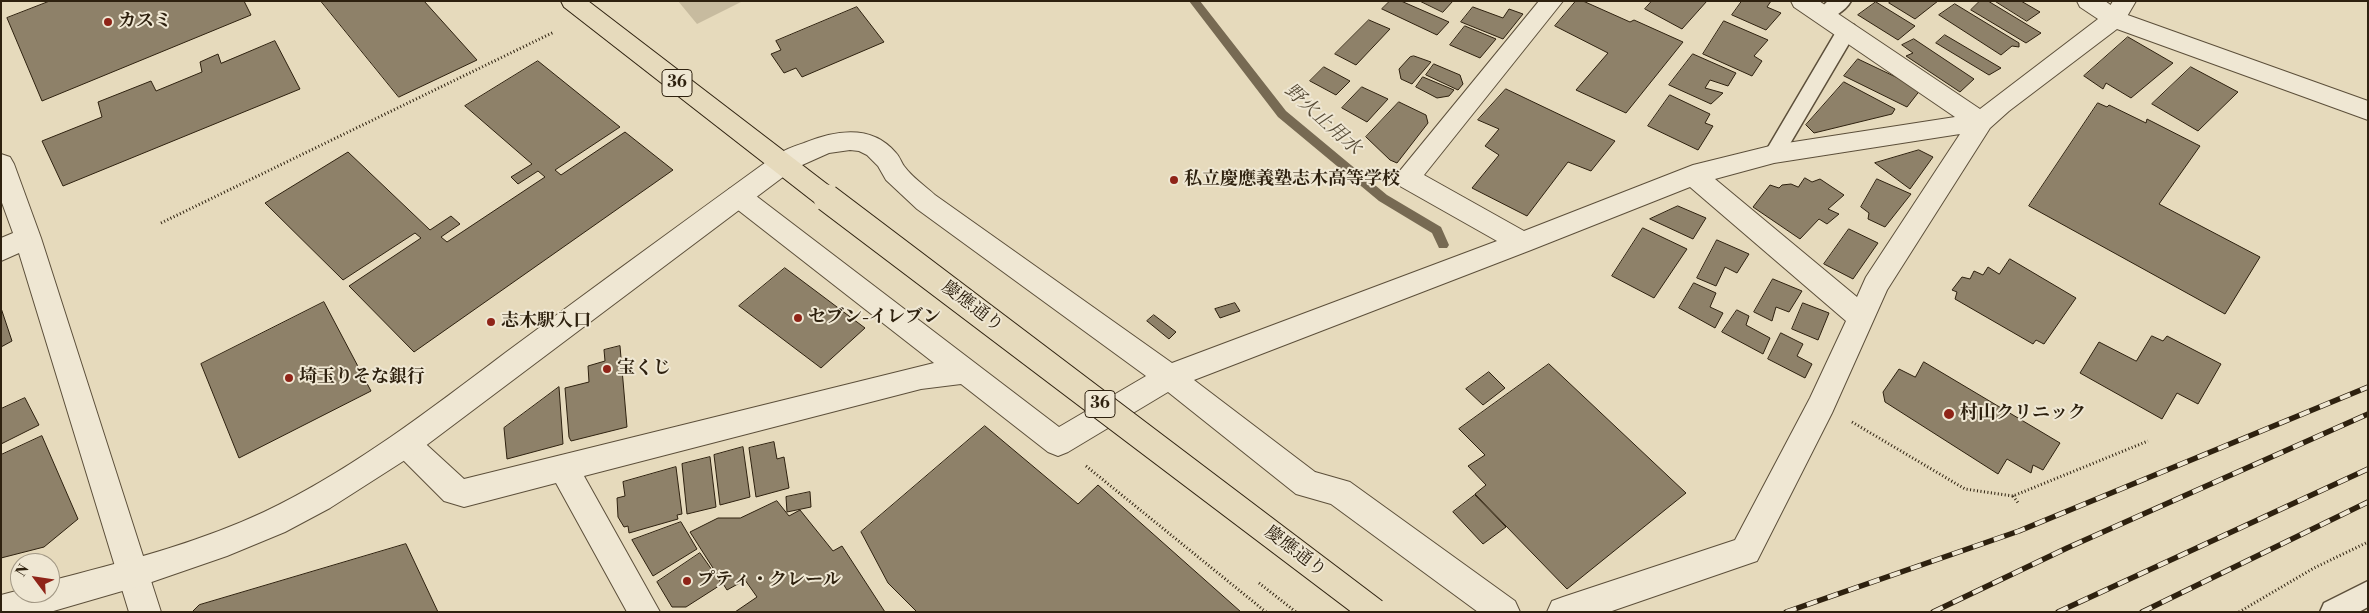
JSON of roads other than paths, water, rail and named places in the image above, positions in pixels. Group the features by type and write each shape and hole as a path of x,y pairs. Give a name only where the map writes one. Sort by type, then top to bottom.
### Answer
{"main road":[{"name":"慶應通り","path":"572,1 782,164 1374,612"}],"street":[{"path":"1521,243 1407,178 1552,1"},
{"path":"1802,1 1832,8 1847,30 1981,122"},
{"path":"2088,1 2120,10 2368,111"},
{"path":"1562,612 1746,550 1822,404 1876,285 1981,122 2120,10"},
{"path":"738,196 1058,443 1169,378 1693,175 1774,154 1981,122"},
{"path":"1,610 133,572 226,542 310,503 363,474 782,164 823,144 842,140 862,141 872,146 887,159 895,172 926,202 1169,378 1307,484 1339,492 1504,612"},
{"path":"1,164 28,238 145,612"},
{"path":"1693,175 1861,317"},
{"path":"1,250 28,238"},
{"path":"406,444 455,491 464,493 921,377 964,372"},
{"path":"563,468 644,612"}],"lane":[{"path":"1774,154 1847,30"},
{"path":"2333,612 2368,593"}],"waterway":[{"name":"野火止用水","path":"1194,1 1282,114 1383,198 1437,230 1443,245"}],"railway":[{"path":"1786,612 2019,531 2368,387"},
{"path":"1933,612 2067,548 2368,414"},
{"path":"2058,612 2368,469"},
{"path":"2142,612 2368,502"}],"place":[{"name":"カスミ","path":"108,22"},
{"name":"私立慶應義塾志木高等学校","path":"1174,180"},
{"name":"セブン-イレブン","path":"798,318"},
{"name":"志木駅入口","path":"491,322"},
{"name":"宝くじ","path":"607,369"},
{"name":"埼玉りそな銀行","path":"289,378"},
{"name":"村山クリニック","path":"1949,414"},
{"name":"プティ・クレール","path":"687,581"}]}
